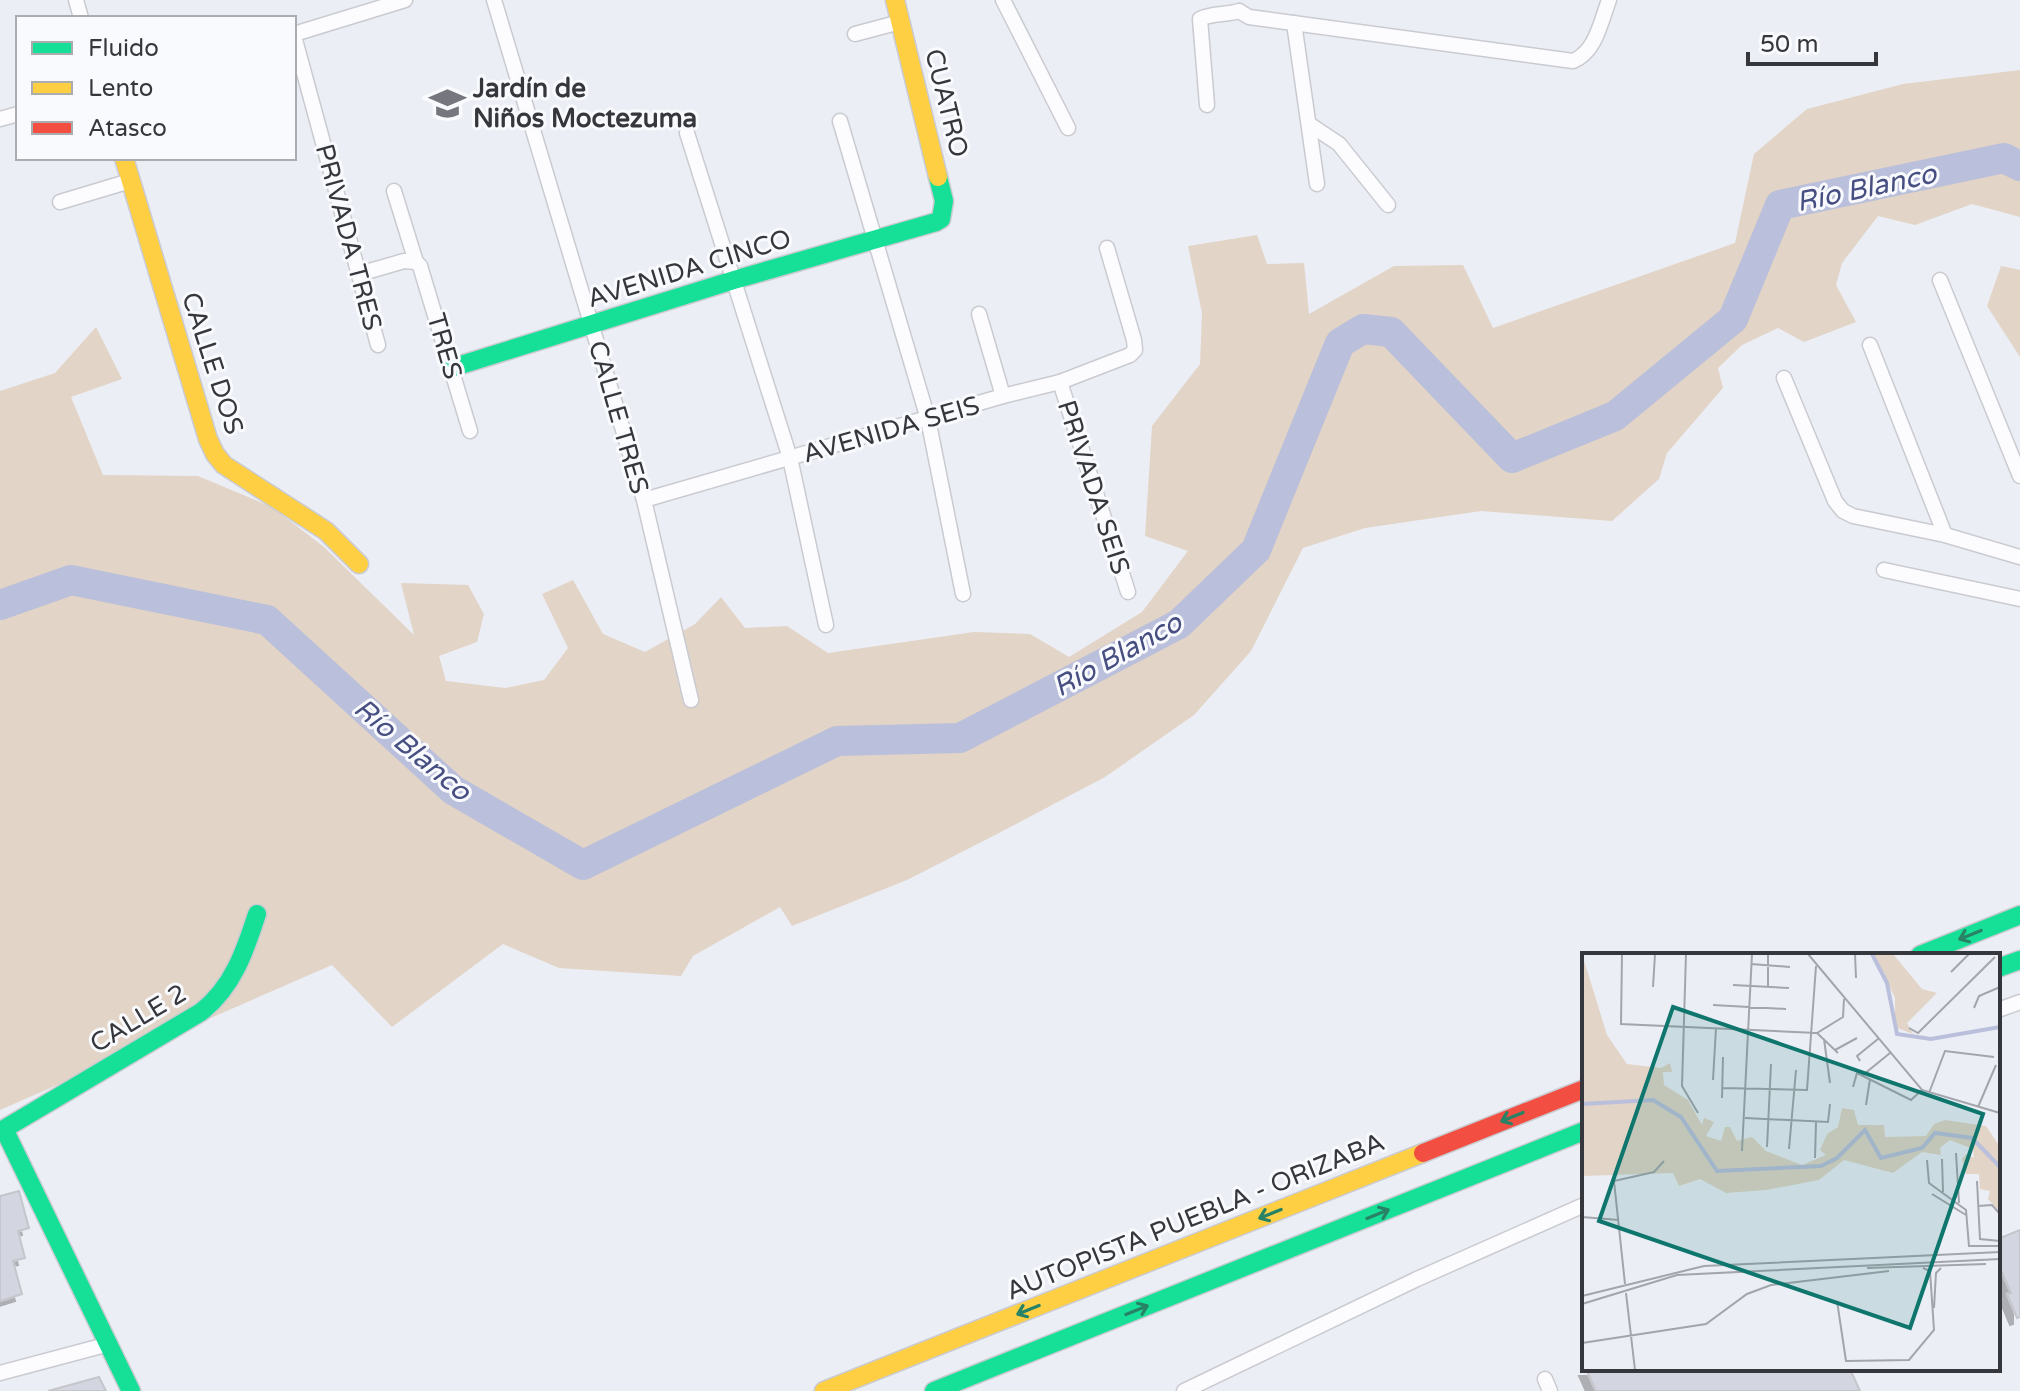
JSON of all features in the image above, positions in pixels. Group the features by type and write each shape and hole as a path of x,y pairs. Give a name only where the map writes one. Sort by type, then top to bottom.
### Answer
{"main road":[{"name":"CUATRO","path":"895,0 944,201 941,219"},
{"name":"CALLE DOS","path":"125,160 215,454 224,465 326,531 359,564"},
{"name":"AVENIDA CINCO","path":"451,368 941,219"},
{"name":"CALLE 2","path":"109,1344 4,1129 201,1012 218,998 246,948 257,914"},
{"path":"1925,953 2020,915"},
{"path":"2000,967 2020,960"},
{"name":"AUTOPISTA PUEBLA - ORIZABA","path":"824,1391 1582,1090"},
{"path":"934,1391 1582,1132"},
{"path":"109,1344 131,1391"}],"street":[{"path":"296,34 405,0"},
{"name":"CALLE TRES","path":"494,0 644,500 691,700"},
{"path":"1003,0 1068,128"},
{"path":"1207,105 1200,19 1206,15 1228,15 1240,6 1249,17 1573,61 1589,51 1609,0"},
{"path":"855,34 900,22"},
{"path":"1294,23 1317,184"},
{"name":"PRIVADA TRES","path":"296,42 378,345"},
{"path":"840,121 928,419 963,594"},
{"path":"1309,124 1339,144 1388,205"},
{"path":"687,133 790,458 826,625"},
{"path":"60,202 130,181"},
{"name":"TRES","path":"394,191 428,290 470,431"},
{"name":"AVENIDA SEIS","path":"644,500 1060,382 1130,355 1135,350 1134,340 1107,248"},
{"path":"359,274 404,261 416,262"},
{"path":"1940,280 2020,476"},
{"path":"979,314 1003,396"},
{"path":"1870,345 1945,535"},
{"path":"1784,378 1835,501 1843,511 1853,516 1945,535 2020,557"},
{"name":"PRIVADA SEIS","path":"1060,382 1128,592"},
{"path":"1884,570 2020,599"},
{"path":"2000,1011 2020,1002"},
{"path":"2000,1012 2020,1015"},
{"path":"1184,1391 1417,1279 1582,1206"},
{"path":"0,1373 109,1344"}],"shaded area":[{"path":"2020,70 2020,217 1972,204 1915,225 1878,216 1842,263 1836,285 1856,322 1804,342 1778,328 1742,345 1718,368 1723,388 1667,453 1659,479 1612,521 1481,511 1365,528 1303,548 1251,651 1194,715 1105,777 907,880 792,926 780,907 693,956 681,976 559,968 503,944 392,1027 332,965 0,1110 0,391 55,373 96,327 122,379 71,397 103,475 198,476 272,507 324,547 414,635 401,583 468,585 484,614 477,642 439,656 446,681 505,688 544,680 568,648 542,594 573,580 603,634 645,652 695,624 721,597 745,628 787,626 828,653 974,632 1030,634 1069,657 1142,612 1188,551 1145,536 1152,426 1200,364 1202,313 1188,246 1257,235 1267,264 1304,263 1309,314 1394,266 1463,265 1493,328 1735,243 1754,154 1807,109 1903,84"},
{"path":"2001,266 2020,270 2020,357 1987,306"}],"building":[{"path":"19,1191 29,1228 18,1231 25,1258 13,1261 22,1294 0,1301 0,1196"},
{"path":"2020,1230 2020,1317 2017,1318 2007,1294 2011,1293 2000,1273 2000,1238"},
{"path":"1587,1371 1851,1371 1860,1391 1596,1391"},
{"path":"99,1377 106,1391 48,1391"}],"waterway":[{"name":"Río Blanco","path":"0,605 71,580 267,620 453,790 583,865 837,741 960,738 1179,624 1256,550 1340,343 1363,329 1391,332 1512,458 1615,416 1733,319 1780,205 2004,158 2020,166"}],"traffic: fast":[{"path":"451,368 734,280 936,222 941,219 944,201 938,177"},
{"path":"131,1391 4,1129 201,1012 230,980 257,914"},
{"path":"1925,953 2020,915"},
{"path":"2000,967 2020,960"},
{"path":"934,1391 1582,1132"}],"traffic: slow":[{"path":"895,0 938,177"},
{"path":"125,160 215,454 224,465 326,531 359,564"},
{"path":"824,1391 1423,1153"}],"traffic: jam":[{"path":"1423,1153 1582,1090"}],"place":[{"name":"Jardín de Niños Moctezuma","path":"447,103"}]}
